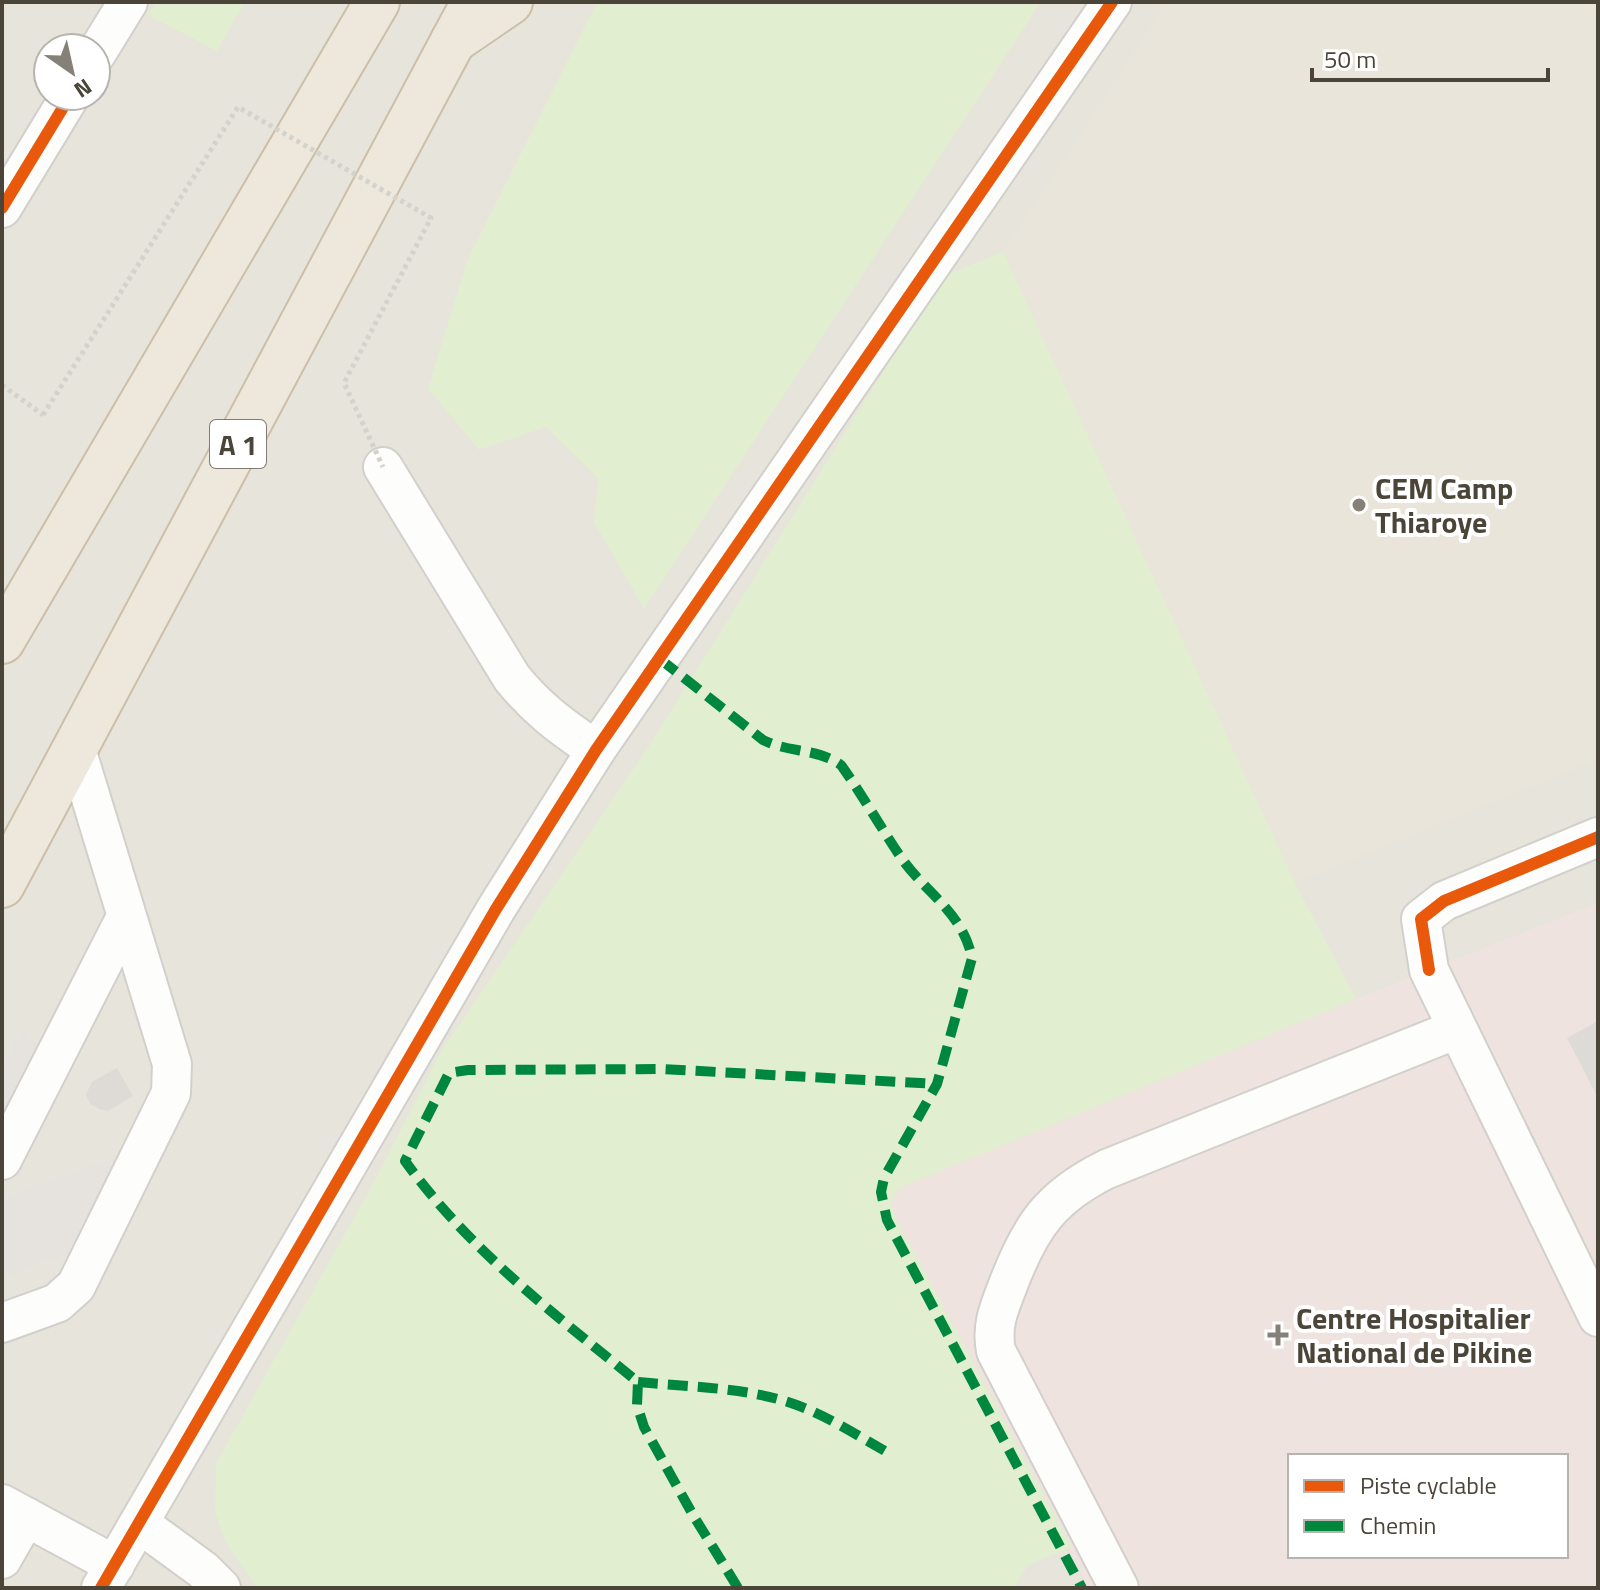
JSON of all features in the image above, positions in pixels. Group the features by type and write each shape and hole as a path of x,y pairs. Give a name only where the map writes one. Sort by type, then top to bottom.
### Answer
{"highway":[{"path":"2,641 377,2"},
{"name":"A 1","path":"2,885 474,2"},
{"path":"451,42 510,2"}],"street":[{"path":"2,1559 14,1511 108,1576 496,909 596,750 1112,2"},
{"path":"2,208 60,112"},
{"path":"383,467 512,678 550,719 596,750"},
{"path":"2,1323 57,1303 76,1286 171,1093 172,1064 76,749"},
{"path":"1598,837 1444,901 1421,919 1429,970 1598,1317"},
{"path":"2,1160 126,917"},
{"path":"1119,1588 996,1351 994,1321 1021,1249 1035,1225 1070,1190 1107,1169 1457,1029"},
{"path":"140,1524 203,1570 221,1588"}],"path":[{"path":"2,385 43,415 238,107 431,218 344,383 383,467"}],"shaded area":[{"path":"2,2 1598,2 1598,1588 2,1588"},
{"name":"CEM Camp Thiaroye","path":"1167,2 1598,2 1598,759 1295,883 1003,252"},
{"name":"Centre Hospitalier National de Pikine","path":"1598,903 1598,1588 1089,1588 894,1214 891,1204 897,1189 1356,999"},
{"path":"22,1028 41,1049 2,1130 2,1070"},
{"path":"131,1153 82,1249 2,1277 2,1197"}],"green space":[{"path":"156,2 245,2 217,51 148,15"},
{"path":"597,2 1041,2 644,609 594,522 598,478 546,427 479,450 428,388 467,261"},
{"path":"1003,252 1295,883 1356,999 897,1189 891,1204 894,1214 1072,1547 1028,1565 1014,1588 258,1588 227,1545 215,1512 216,1463 373,1184 440,1053 647,749 943,276"}],"building":[{"path":"1598,1021 1598,1098 1567,1038"},
{"path":"117,1068 133,1096 108,1111 90,1104 86,1094 92,1082"}],"marked path":[{"path":"660,659 763,740 822,756 841,765 902,859 961,928 972,958 937,1084 884,1178 881,1192 887,1220 1082,1588"},
{"path":"738,1588 644,1427 637,1405 638,1382 485,1252 430,1194 405,1161 449,1073 468,1070 663,1069 937,1084"},
{"path":"638,1382 715,1388 791,1403 885,1451"}],"cycle path":[{"path":"101,1588 496,909 596,750 1112,2"},
{"path":"2,208 60,112"},
{"path":"1429,970 1421,919 1444,901 1598,837"}],"place":[{"name":"CEM Camp Thiaroye","path":"1359,505"},
{"name":"Centre Hospitalier National de Pikine","path":"1278,1335"}]}
